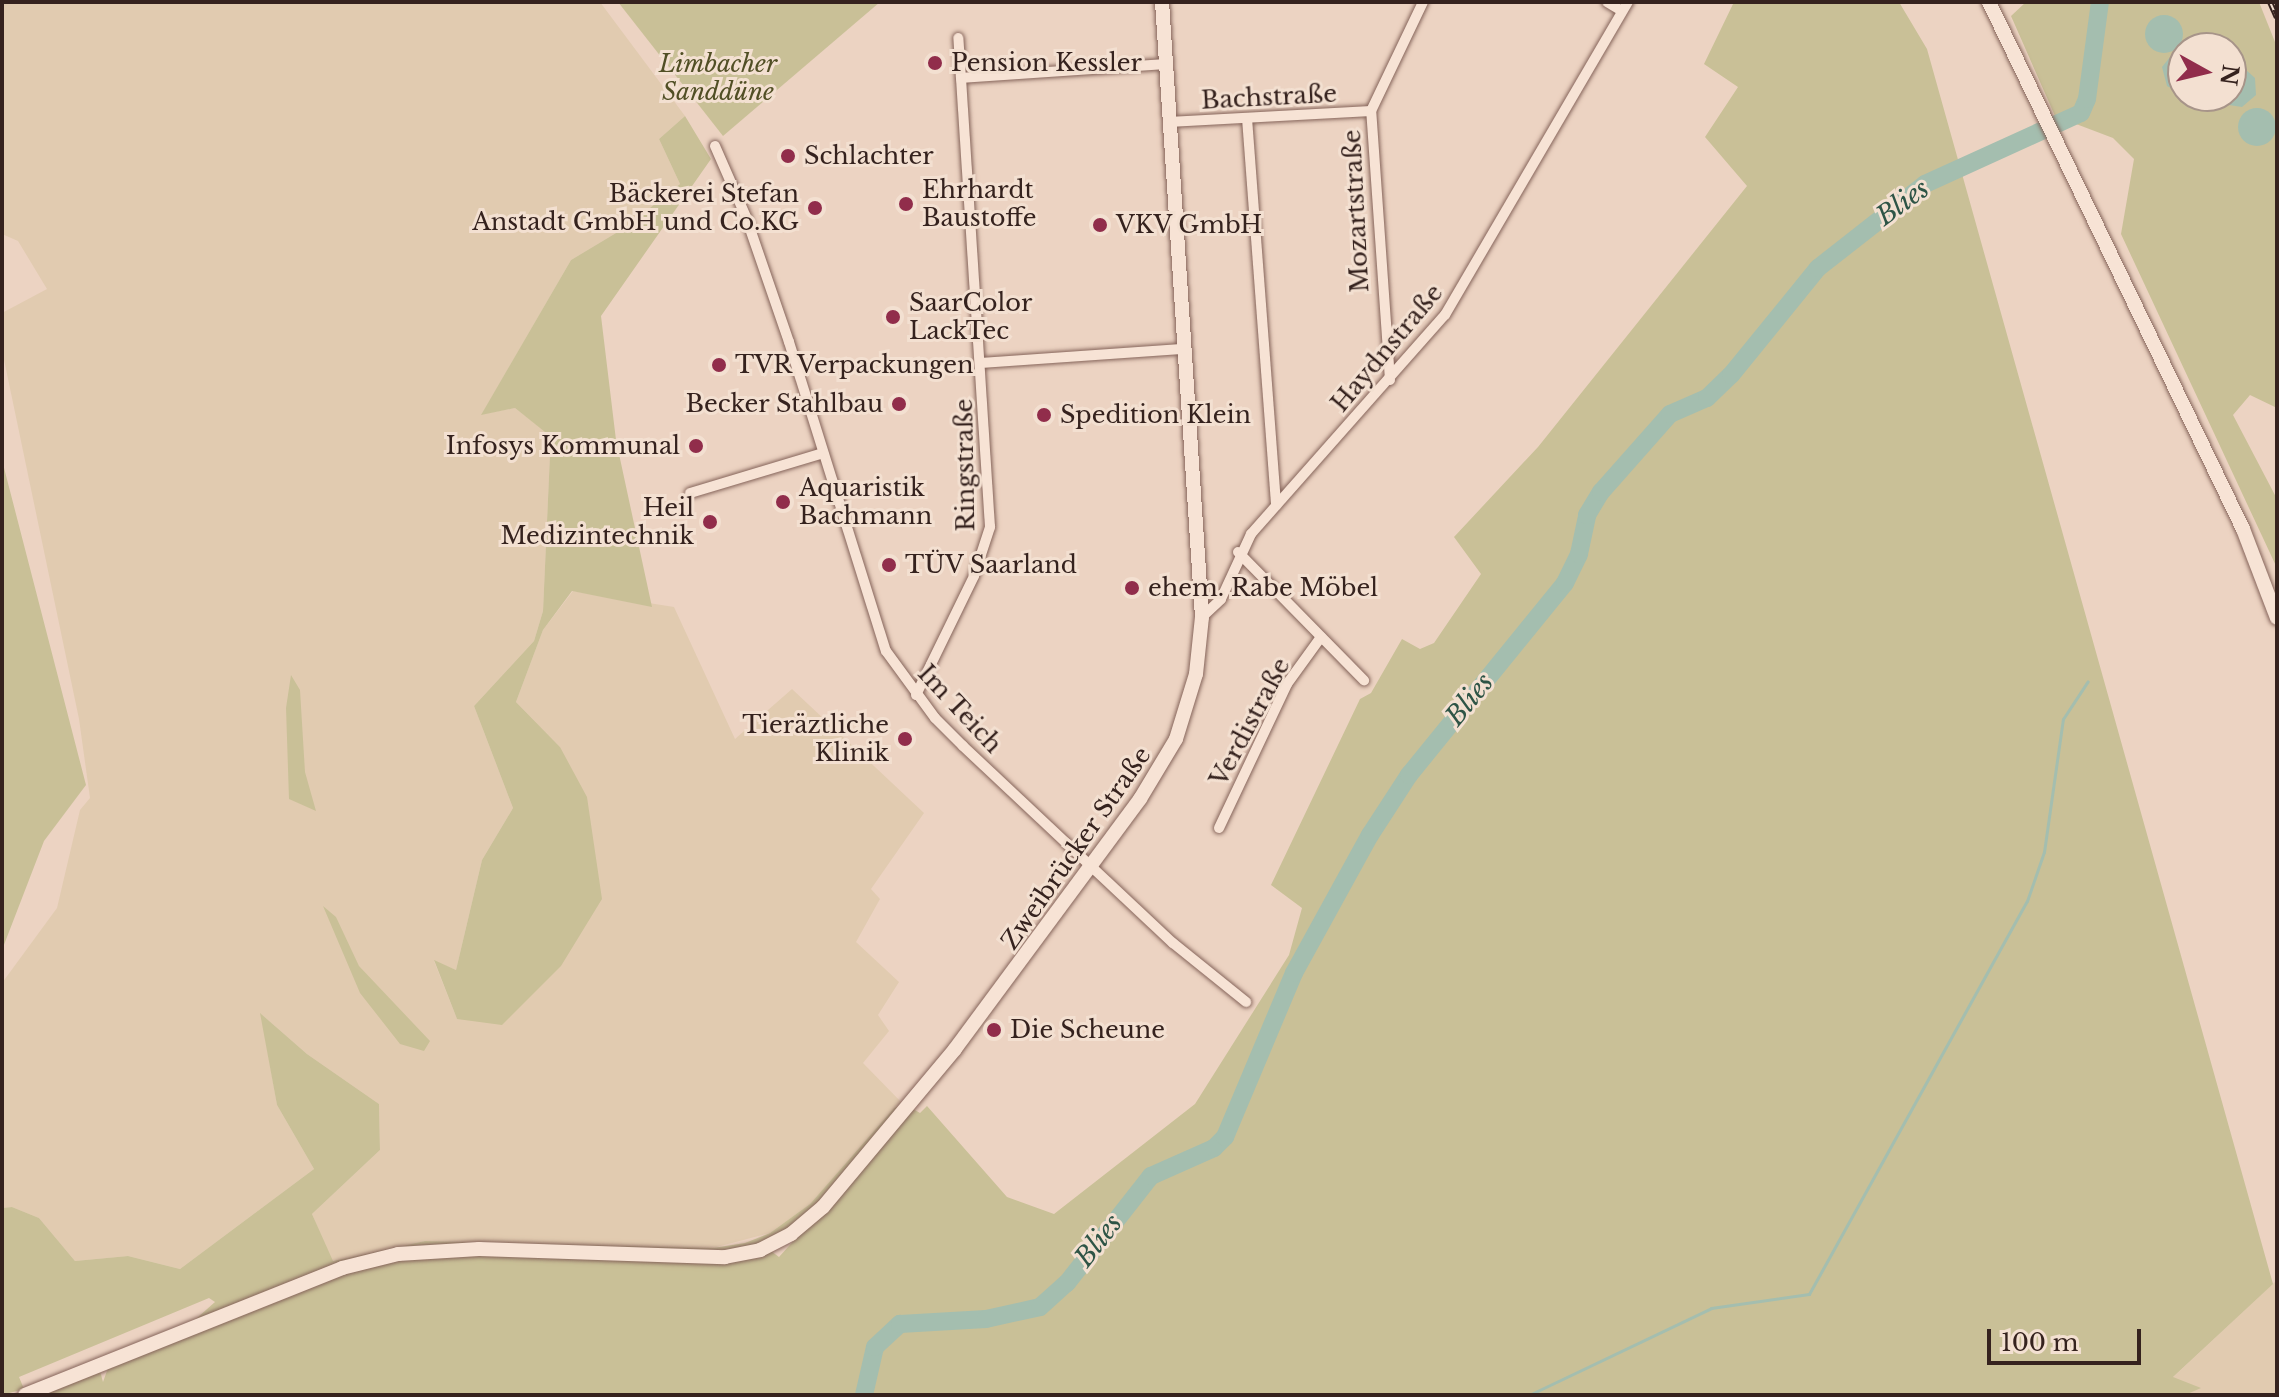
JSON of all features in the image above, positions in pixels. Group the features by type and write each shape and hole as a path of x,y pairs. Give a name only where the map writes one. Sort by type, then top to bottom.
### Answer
{"street":[{"name":"Zweibrücker Straße","path":"25,1395 342,1268 398,1254 479,1249 711,1257 760,1250 791,1234 823,1207 906,1109 1093,866 1176,739 1196,674 1202,617 1162,2"},
{"name":"Mozartstraße","path":"1390,380 1371,111 1423,2"},
{"path":"1607,2 1625,6"},
{"path":"1989,2 2243,529 2277,618"},
{"name":"Haydnstraße","path":"1202,617 1221,599 1238,552 1276,505 1429,335 1471,273 1625,6"},
{"name":"Ringstraße","path":"916,695 974,576 990,527 982,363 958,38"},
{"path":"961,78 1165,64"},
{"name":"Bachstraße","path":"1169,122 1371,111"},
{"path":"1247,118 1276,505"},
{"name":"Im Teich","path":"715,146 760,255 874,624 916,695 1173,943 1246,1002"},
{"name":"Ringstraße","path":"982,363 1184,349"},
{"path":"690,493 823,453"},
{"path":"1238,552 1364,680"},
{"name":"Verdistraße","path":"1219,828 1287,684 1321,637"}],"shaded area":[{"path":"2,2 600,2 685,116 659,139 680,184 626,227 571,260 482,414 515,408 546,432 550,454 543,611 534,641 474,706 513,808 482,860 456,970 434,961 457,1019 560,747 516,702 543,630 573,591 674,607 735,739 792,689 924,813 871,889 880,899 856,942 899,982 878,1015 889,1031 863,1063 903,1104 894,1108 810,1204 770,1233 713,1248 425,1241 332,1261 312,1214 380,1150 379,1104 307,1054 261,1014 277,1105 314,1169 180,1269 128,1256 75,1261 39,1218 12,1207 2,1208 2,983 57,908 80,810 90,798 79,719 2,350 2,313 47,289 18,241 2,234"},
{"path":"2157,16 2171,16 2183,32 2167,32 2167,53 2157,52 2146,41 2146,27"},
{"path":"2167,61 2167,86 2162,67"},
{"path":"2247,71 2255,78 2256,95 2247,103"},
{"path":"2250,109 2264,109 2275,120 2275,134 2264,145 2250,145 2239,134 2239,120"},
{"path":"2277,1280 2277,1395 2154,1395"}],"green space":[{"name":"Limbacher Sanddüne","path":"618,2 880,2 723,136"},
{"path":"1734,2 1899,2 1927,49 2273,1284 2173,1377 2201,1388 2185,1395 42,1395 100,1371 103,1382 108,1368 347,1271 425,1255 771,1251 779,1257 913,1109 920,1113 927,1106 1007,1197 1054,1214 1195,1104 1289,955 1302,908 1271,885 1360,699 1371,693 1402,639 1420,649 1434,643 1481,574 1454,537 1538,447 1747,186 1705,137 1738,87 1704,64"},
{"path":"2026,2 2259,2 2277,47 2277,408 2250,395 2233,415 2277,499 2277,568 2121,234 2134,159 2113,138 2055,116 2011,16"},
{"path":"685,116 711,159 601,316 616,440 652,607 572,591 543,630 516,702 560,747 587,797 602,899 561,966 502,1025 457,1019 434,960 456,970 482,860 513,808 474,706 534,641 543,611 550,454 545,432 515,408 481,415 571,260 626,227 680,184 659,139"},
{"path":"2,460 86,785 44,841 2,950"},
{"path":"291,675 300,690 305,772 316,811 289,799 286,708"},
{"path":"323,906 336,917 359,966 430,1041 424,1051 400,1044 360,993"},
{"path":"260,1013 307,1054 379,1104 380,1150 312,1214 333,1261 425,1241 713,1248 745,1243 770,1233 810,1204 894,1108 903,1104 804,1218 758,1245 713,1253 495,1244 416,1247 189,1325 215,1302 209,1298 19,1377 24,1389 2,1395 2,1208 12,1207 39,1218 75,1261 128,1256 180,1269 314,1169 277,1105"}],"waterway":[{"name":"Blies","path":"864,1395 875,1347 900,1324 986,1319 1040,1307 1067,1283 1151,1176 1214,1148 1225,1137 1294,973 1370,835 1409,775 1565,583 1579,554 1587,515 1601,492 1670,414 1707,398 1731,375 1818,268 1925,184 2081,113 2087,99 2100,2"},
{"path":"1529,1395 1711,1308 1809,1294 2027,901 2044,852 2063,719 2088,681"}],"railway":[{"path":"2270,2 2277,18"}],"place":[{"name":"Pension Kessler","path":"935,63"},
{"name":"Schlachter","path":"788,156"},
{"name":"Ehrhardt Baustoffe","path":"906,204"},
{"name":"Bäckerei Stefan Anstadt GmbH und Co.KG","path":"815,208"},
{"name":"VKV GmbH","path":"1100,225"},
{"name":"SaarColor LackTec","path":"893,317"},
{"name":"TVR Verpackungen","path":"719,365"},
{"name":"Becker Stahlbau","path":"899,404"},
{"name":"Spedition Klein","path":"1044,415"},
{"name":"Infosys Kommunal","path":"696,446"},
{"name":"Aquaristik Bachmann","path":"783,502"},
{"name":"Heil Medizintechnik","path":"710,522"},
{"name":"TÜV Saarland","path":"889,565"},
{"name":"ehem. Rabe Möbel","path":"1132,588"},
{"name":"Tieräztliche Klinik","path":"905,739"},
{"name":"Die Scheune","path":"994,1030"}]}
